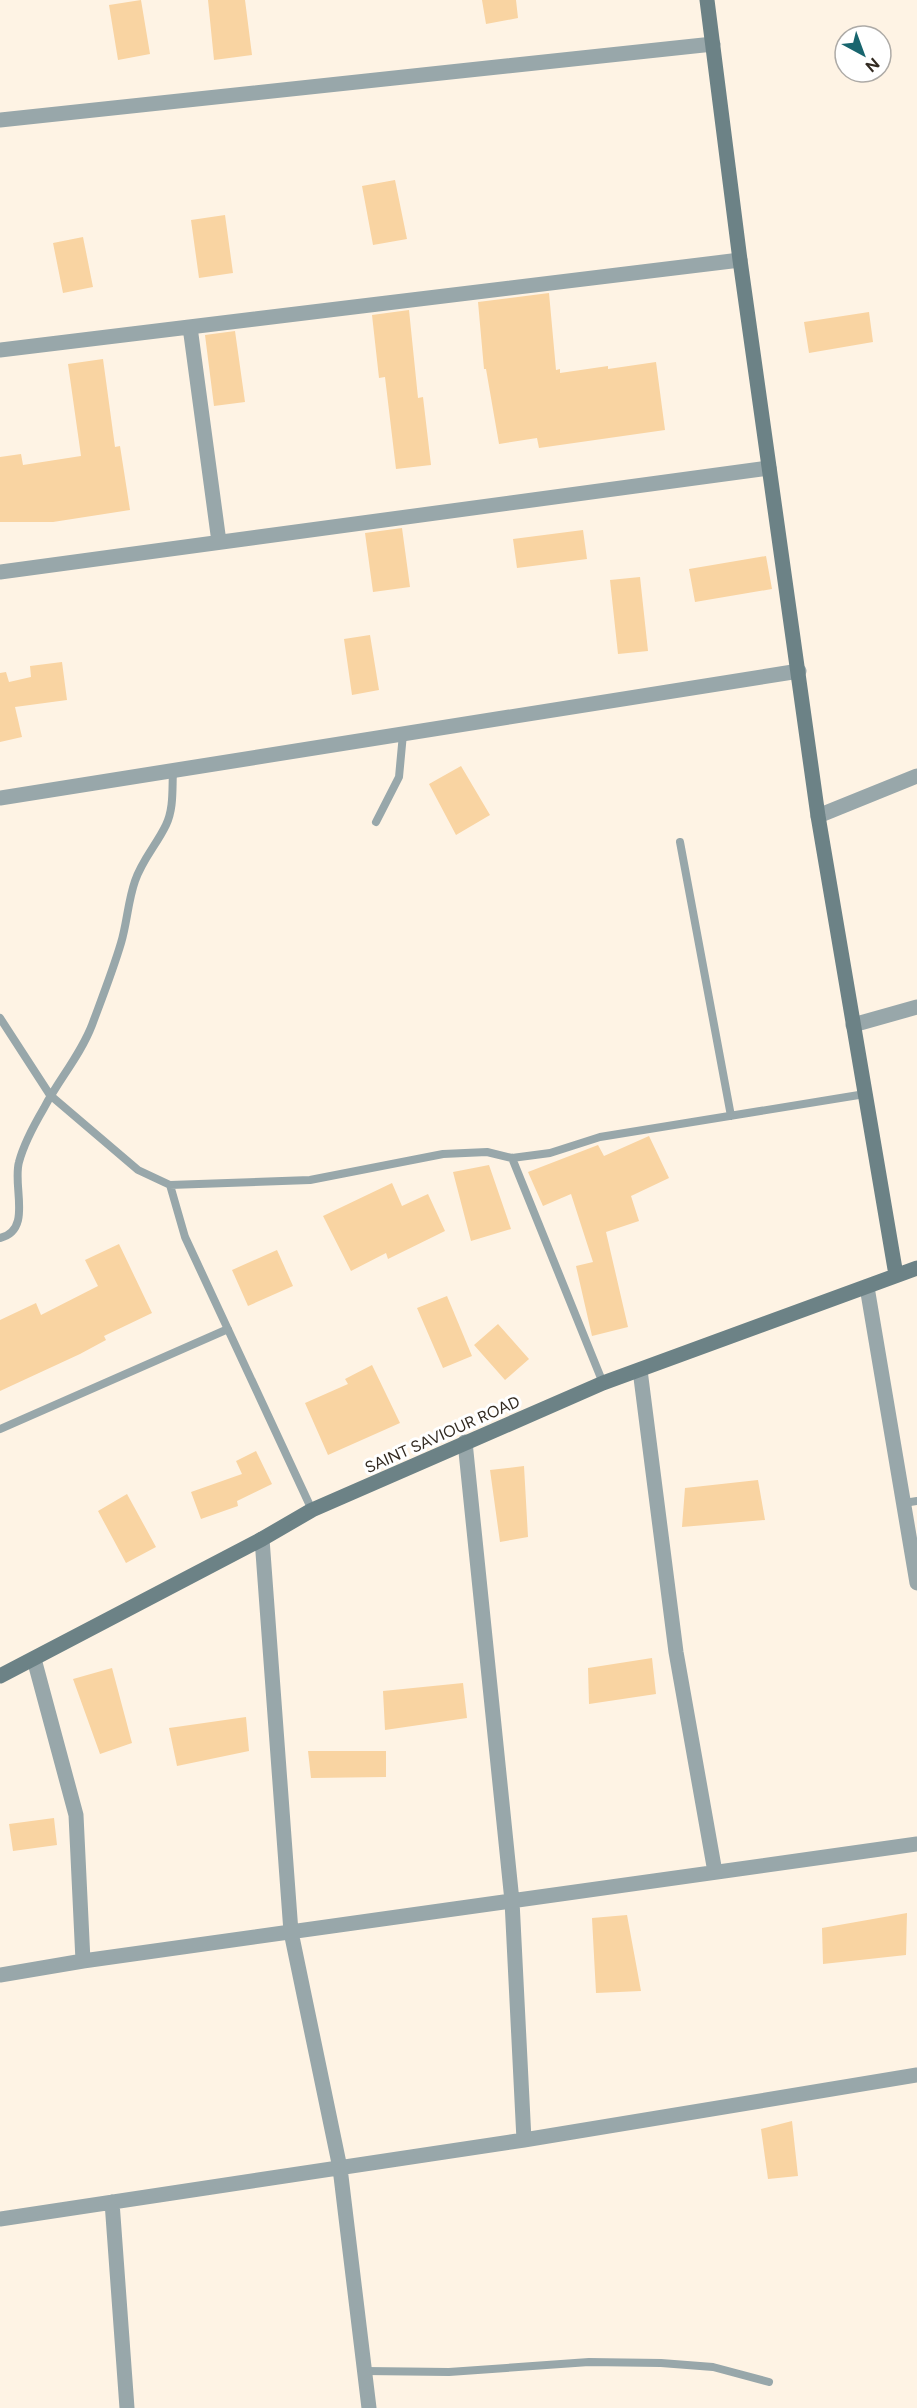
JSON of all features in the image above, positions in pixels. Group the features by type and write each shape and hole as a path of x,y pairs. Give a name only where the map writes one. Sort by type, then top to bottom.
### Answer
{"street":[{"path":"707,0 740,260 818,816 896,1275"},
{"path":"0,120 713,44"},
{"path":"0,350 740,260"},
{"path":"190,327 219,542"},
{"path":"0,572 769,468"},
{"path":"0,798 799,671"},
{"path":"818,816 917,776"},
{"path":"853,1025 917,1007"},
{"name":"SAINT SAVIOUR ROAD","path":"0,1676 262,1539 312,1510 603,1383 917,1268"},
{"path":"867,1287 910,1502 917,1583"},
{"path":"640,1370 676,1652 715,1872"},
{"path":"465,1442 512,1901 524,2140"},
{"path":"262,1539 291,1932 340,2168 369,2408"},
{"path":"34,1659 76,1815 83,1961"},
{"path":"0,1975 83,1961 917,1844"},
{"path":"0,2219 524,2140 917,2075"},
{"path":"112,2202 127,2408"}],"lane":[{"path":"376,822 399,777 403,734"},
{"path":"0,1238 12,1234 17,1228 19,1163 31,1131 50,1095 75,1061 92,1026 121,943 134,883 140,868 166,824 171,808 173,771"},
{"path":"680,842 731,1116"},
{"path":"1,1020 50,1095 138,1170 170,1185 310,1180 443,1154 487,1152 512,1158 550,1153 600,1137 865,1094"},
{"path":"512,1158 603,1383"},
{"path":"170,1185 185,1237 312,1510"},
{"path":"0,1429 228,1329"},
{"path":"365,2371 449,2372 589,2362 661,2363 713,2367 769,2382"}],"building":[{"path":"141,0 150,54 118,60 109,5"},
{"path":"208,0 245,0 252,55 214,60"},
{"path":"482,0 516,0 518,18 486,24"},
{"path":"395,180 407,239 373,245 362,186"},
{"path":"225,215 233,273 199,278 191,220"},
{"path":"83,237 93,287 63,293 53,243"},
{"path":"549,293 556,370 560,369 560,373 656,362 665,430 539,448 537,438 499,444 486,369 484,369 478,302"},
{"path":"409,310 418,398 423,397 431,465 396,469 385,377 379,378 372,315"},
{"path":"869,312 873,342 809,353 804,322"},
{"path":"235,331 245,402 214,406 205,335"},
{"path":"103,359 115,447 120,446 130,510 53,522 0,522 0,457 21,454 23,465 81,456 68,364"},
{"path":"402,528 410,587 373,592 365,533"},
{"path":"583,530 587,559 517,568 513,539"},
{"path":"766,556 772,589 695,602 689,569"},
{"path":"640,577 648,651 618,654 610,580"},
{"path":"370,635 379,690 352,695 344,639"},
{"path":"62,662 67,700 15,707 22,737 0,742 0,673 6,672 9,682 31,677 30,666"},
{"path":"461,766 490,815 456,835 429,784"},
{"path":"649,1136 669,1178 631,1196 639,1221 606,1232 628,1327 592,1336 576,1266 593,1262 571,1194 543,1206 528,1172 598,1145 604,1156"},
{"path":"489,1165 511,1229 471,1241 453,1172"},
{"path":"392,1183 402,1206 428,1194 445,1231 388,1259 386,1253 351,1271 323,1216"},
{"path":"119,1244 152,1313 104,1336 106,1340 80,1354 0,1391 0,1320 36,1303 41,1315 98,1286 85,1260"},
{"path":"277,1250 293,1286 248,1306 232,1270"},
{"path":"447,1296 472,1356 443,1368 417,1308"},
{"path":"498,1324 529,1359 505,1380 474,1345"},
{"path":"372,1365 400,1423 328,1455 305,1403 348,1384 345,1379"},
{"path":"256,1451 272,1484 237,1501 238,1506 201,1519 191,1492 242,1474 236,1461"},
{"path":"524,1466 528,1537 500,1542 490,1470"},
{"path":"758,1480 765,1520 682,1527 685,1488"},
{"path":"127,1494 156,1547 126,1563 98,1511"},
{"path":"652,1658 656,1694 589,1704 588,1668"},
{"path":"112,1668 132,1743 100,1754 73,1679"},
{"path":"463,1683 467,1718 385,1730 383,1691"},
{"path":"246,1717 249,1751 177,1766 169,1728"},
{"path":"308,1751 386,1751 386,1777 311,1778"},
{"path":"54,1818 57,1845 13,1851 9,1824"},
{"path":"907,1913 906,1955 823,1964 822,1928"},
{"path":"627,1915 641,1991 596,1993 592,1918"},
{"path":"792,2121 798,2176 768,2179 761,2129"}]}
